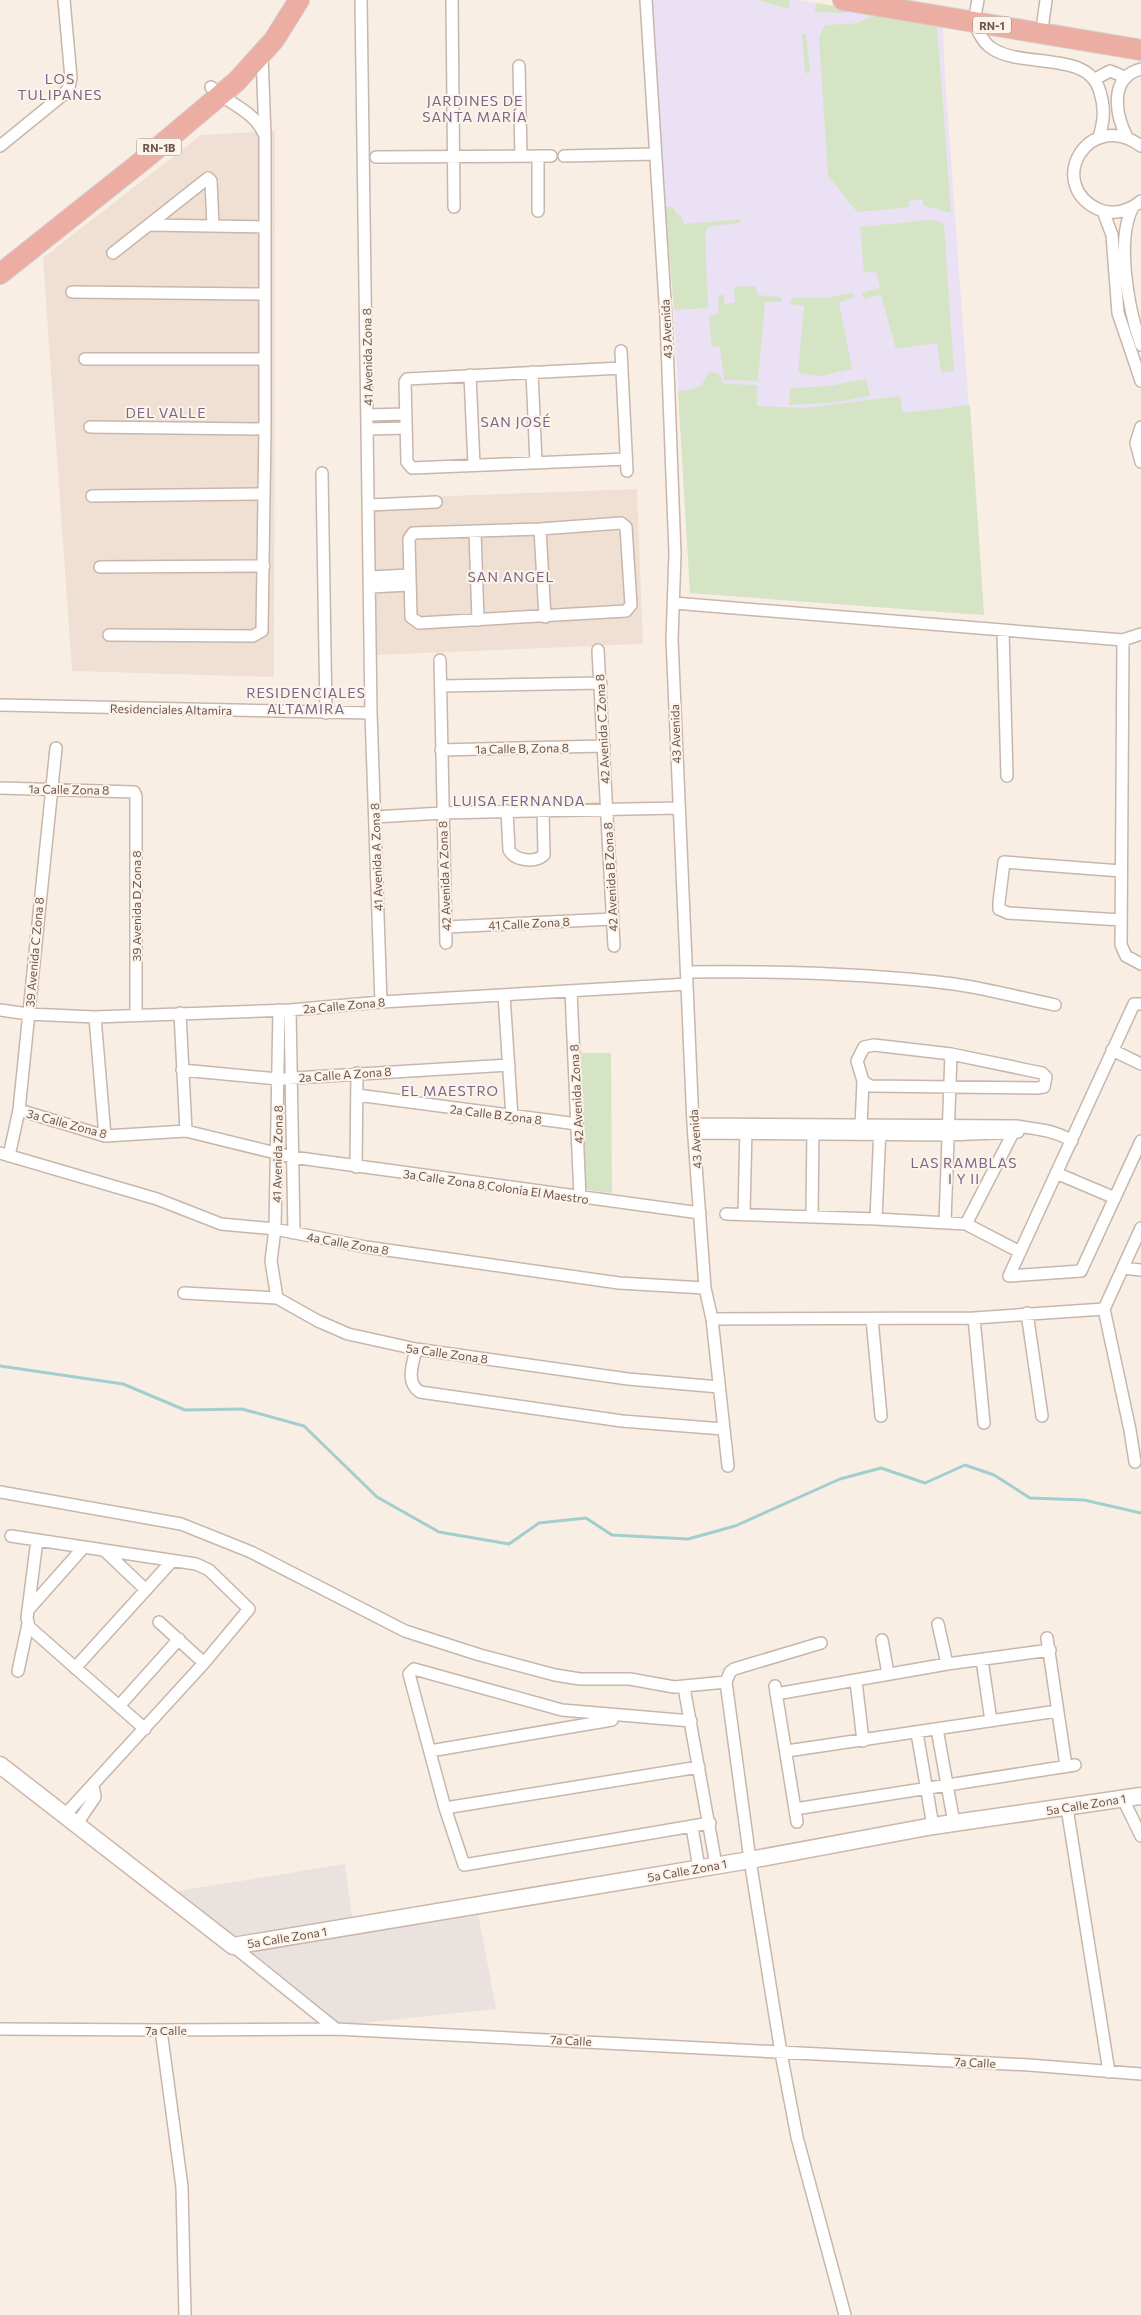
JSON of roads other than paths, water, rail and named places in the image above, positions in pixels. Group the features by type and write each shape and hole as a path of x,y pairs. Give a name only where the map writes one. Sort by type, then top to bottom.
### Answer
{"highway":[{"name":"RN-1B","path":"0,274 142,161 216,91 266,31 284,0"},
{"name":"RN-1B","path":"0,258 262,55 299,0"},
{"name":"RN-1","path":"843,0 976,11 1141,50"},
{"name":"RN-1","path":"908,0 1141,37"}],"street":[{"path":"0,146 64,94 69,87 71,78 64,0"},
{"name":"41 Avenida Zona 8","path":"361,0 371,713"},
{"path":"452,0 454,207"},
{"name":"43 Avenida","path":"646,0 666,318 675,554 672,639 678,808 694,1129 705,1288 712,1319 728,1466"},
{"path":"1043,22 1046,0"},
{"path":"976,11 985,43 996,51 1007,55 1080,68 1095,79 1098,84 1104,112 1099,137"},
{"path":"109,635 259,635 262,627 265,429 265,136 262,55"},
{"path":"519,66 521,156"},
{"path":"1127,137 1118,112 1118,93 1124,79 1132,72 1141,69"},
{"path":"1095,79 1110,71 1120,74 1124,79"},
{"path":"216,91 257,121 265,136"},
{"path":"0,134 16,133"},
{"path":"1137,204 1123,211 1103,211 1090,205 1080,195 1075,182 1074,168 1083,150 1099,137 1113,134 1127,137 1141,146"},
{"path":"564,156 655,154"},
{"path":"538,156 538,211"},
{"path":"376,157 551,156"},
{"path":"113,253 208,178 211,181 212,226"},
{"path":"1137,204 1124,232 1130,310 1141,345"},
{"path":"1103,211 1112,235 1118,313 1141,381"},
{"path":"149,225 264,227"},
{"path":"72,292 264,294"},
{"path":"621,351 626,471"},
{"path":"85,359 264,359"},
{"path":"622,368 407,379 405,382 406,428 409,466 412,468 626,459"},
{"path":"532,372 536,463"},
{"path":"470,375 474,465"},
{"path":"368,415 406,414"},
{"path":"90,427 265,429"},
{"path":"1141,427 1136,443 1141,462"},
{"path":"368,429 406,428"},
{"path":"322,473 326,713"},
{"path":"92,496 264,494"},
{"path":"369,505 436,502"},
{"path":"624,524 631,606 626,611 419,623 411,617 409,539 413,533 540,529 624,524"},
{"path":"540,529 544,616"},
{"path":"475,532 478,620"},
{"path":"100,567 264,566"},
{"path":"370,582 409,580"},
{"path":"674,603 1123,640 1141,634"},
{"path":"1003,631 1007,776"},
{"path":"1123,640 1122,951 1129,958 1141,964"},
{"name":"42 Avenida C Zona 8","path":"598,650 606,809"},
{"name":"42 Avenida A Zona 8","path":"440,660 446,943"},
{"path":"441,686 601,683"},
{"name":"Residenciales Altamira","path":"0,705 371,713"},
{"name":"41 Avenida A Zona 8","path":"371,713 381,1002"},
{"name":"1a Calle B, Zona 8","path":"441,750 604,746"},
{"name":"39 Avenida C Zona 8","path":"5,1154 19,1110 50,788 56,748"},
{"name":"1a Calle Zona 8","path":"0,788 130,790 136,796"},
{"name":"39 Avenida D Zona 8","path":"136,796 136,1015"},
{"path":"375,817 442,813 678,808"},
{"name":"42 Avenida B Zona 8","path":"606,809 614,946"},
{"path":"507,812 509,850 512,855 519,859 540,858 544,855 543,811"},
{"path":"1121,920 1008,914 999,908 999,902 1004,862 1122,871"},
{"name":"41 Calle Zona 8","path":"446,927 612,919"},
{"path":"687,972 806,973 907,979 955,984 1055,1005"},
{"name":"2a Calle Zona 8","path":"0,1010 28,1014 95,1017 284,1010 381,1002 687,984"},
{"name":"42 Avenida Zona 8","path":"571,991 580,1197"},
{"path":"504,995 512,1117"},
{"path":"1141,1004 1134,1004 1072,1141 1008,1274 1010,1276 1081,1271 1141,1141"},
{"name":"41 Avenida Zona 8","path":"284,1010 293,1078 292,1158 294,1233"},
{"name":"41 Avenida Zona 8","path":"277,1298 271,1261 275,1229 278,1079 284,1010"},
{"path":"180,1013 186,1131"},
{"path":"95,1017 105,1136"},
{"path":"861,1126 862,1081 857,1061 864,1047 874,1045 951,1054 1042,1072 1046,1077 1044,1087 1037,1088 870,1086 862,1081"},
{"path":"1112,1050 1141,1064"},
{"path":"945,1222 951,1054"},
{"name":"2a Calle A Zona 8","path":"182,1070 278,1079 509,1065"},
{"path":"356,1167 357,1073"},
{"name":"2a Calle B Zona 8","path":"356,1095 512,1117 577,1124"},
{"name":"3a Calle Zona 8","path":"19,1110 105,1136 186,1131 292,1158"},
{"path":"813,1131 861,1126 880,1131"},
{"path":"694,1129 948,1131 1016,1126 1018,1131"},
{"path":"1018,1131 1044,1128 1072,1141"},
{"path":"744,1215 746,1129"},
{"path":"812,1216 813,1131"},
{"path":"876,1219 880,1131"},
{"path":"966,1224 1018,1131"},
{"name":"4a Calle Zona 8","path":"5,1154 157,1199 221,1224 275,1229 366,1247 619,1283 705,1288"},
{"name":"3a Calle Zona 8 Colonia El Maestro","path":"292,1158 700,1213"},
{"path":"1056,1173 1115,1198"},
{"path":"726,1214 812,1216 966,1224 1020,1252"},
{"path":"1134,1462 1136,1430 1104,1309 1141,1228"},
{"path":"1123,1268 1141,1270"},
{"name":"5a Calle Zona 8","path":"184,1293 277,1298 318,1321 348,1334 416,1350 628,1379 719,1387"},
{"path":"712,1319 974,1318 1104,1309"},
{"path":"1027,1313 1042,1416"},
{"path":"974,1318 984,1423"},
{"path":"872,1319 881,1416"},
{"path":"416,1350 411,1376 413,1386 420,1392 622,1422 723,1429"},
{"path":"0,1492 181,1524 251,1552 406,1631 480,1655 555,1676 580,1680 630,1679 674,1687 726,1682"},
{"path":"11,1536 196,1564 209,1570 249,1609 204,1663 93,1785 70,1821"},
{"path":"18,1671 28,1624 28,1611 38,1540"},
{"path":"28,1611 84,1548"},
{"path":"105,1551 146,1590"},
{"path":"75,1668 172,1561"},
{"path":"159,1622 204,1663"},
{"path":"28,1624 31,1630 145,1728"},
{"path":"938,1624 946,1664"},
{"path":"795,1808 1070,1766 1057,1711 1047,1638"},
{"path":"119,1706 179,1640"},
{"path":"882,1640 888,1674"},
{"path":"821,1643 734,1669 730,1672 726,1682 750,1860 781,2054 797,2137 845,2315"},
{"path":"797,1822 787,1751 775,1690 856,1681 946,1664 1050,1650"},
{"path":"982,1660 991,1720"},
{"path":"691,1721 626,1717 562,1710 414,1669 409,1674 444,1808 464,1865 710,1824"},
{"path":"856,1681 863,1741"},
{"path":"685,1694 716,1865"},
{"path":"787,1751 1057,1711"},
{"path":"430,1751 626,1717"},
{"path":"937,1730 954,1823"},
{"path":"917,1733 933,1826"},
{"path":"0,1765 233,1946 336,2029"},
{"path":"444,1808 699,1767"},
{"name":"5a Calle Zona 1","path":"233,1946 750,1860 933,1826 1141,1796"},
{"path":"1123,1799 1141,1836"},
{"path":"1067,1808 1109,2072"},
{"path":"692,1827 699,1868"},
{"path":"695,1842 712,1839"},
{"name":"7a Calle","path":"0,2028 161,2030 336,2029 781,2054 1000,2063 1141,2074"},
{"path":"161,2030 182,2187 185,2315"}],"waterway":[{"path":"0,1366 123,1384 185,1410 242,1409 304,1426 377,1497 439,1532 509,1544 539,1523 586,1518 612,1535 688,1539 735,1526 840,1479 881,1468 925,1483 965,1465 994,1475 1030,1498 1084,1500 1141,1513"}],"district":[{"name":"LOS TULIPANES","path":"60,86"},
{"name":"JARDINES DE SANTA MARÍA","path":"475,108"},
{"name":"DEL VALLE","path":"166,412"},
{"name":"SAN JOSÉ","path":"516,421"},
{"name":"SAN ANGEL","path":"511,576"},
{"name":"RESIDENCIALES ALTAMIRA","path":"306,700"},
{"name":"LUISA FERNANDA","path":"519,800"},
{"name":"EL MAESTRO","path":"450,1090"},
{"name":"LAS RAMBLAS I Y II","path":"964,1170"}]}
